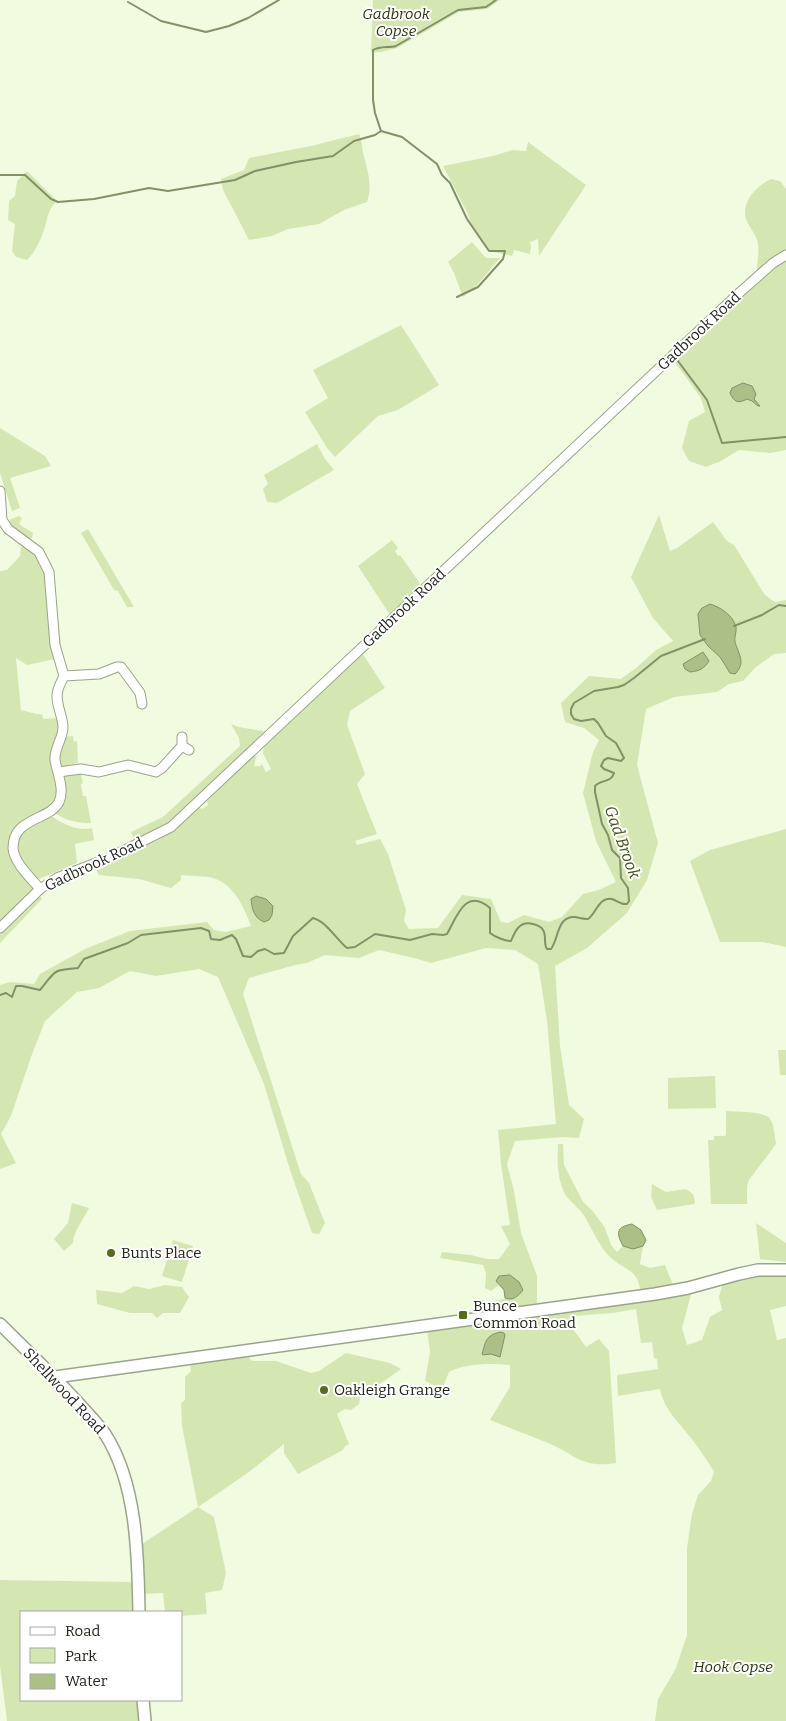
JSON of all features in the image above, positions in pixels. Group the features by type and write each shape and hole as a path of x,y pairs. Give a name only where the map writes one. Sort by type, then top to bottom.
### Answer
{"street":[{"name":"Gadbrook Road","path":"0,928 40,889 56,878 109,858 171,827 732,299 759,275 786,255"},
{"path":"0,491 2,520 8,529 39,552 47,565 55,645 64,676 57,691 63,728 56,749 55,761 61,790 60,798 58,804 52,809 24,825 17,832 14,841 13,850 16,859 40,889"},
{"path":"64,676 99,674 121,667 140,693 142,704"},
{"path":"58,772 81,769 99,772 128,766 156,772 184,744"},
{"path":"55,1376 655,1294 688,1288 749,1272 786,1270"},
{"name":"Shellwood Road","path":"0,1324 55,1376 105,1434 121,1466 138,1543 139,1611"},
{"path":"143,1701 145,1721"}],"green space":[{"name":"Gadbrook Copse","path":"373,0 500,0 487,9 459,12 397,48 381,52 371,52"},
{"path":"359,134 369,177 369,196 367,202 344,210 319,224 288,229 272,236 249,240 223,190 221,179 244,170 249,158"},
{"path":"528,142 586,185 539,256 538,239 530,242 530,254 514,250 512,256 489,251 471,226 468,214 443,166 493,156 512,150 526,151"},
{"path":"27,171 57,201 50,211 39,243 27,260 16,257 12,251 15,224 8,220 9,201 15,196 17,181"},
{"path":"771,179 780,181 786,189 786,250 757,271 758,243 745,213 751,195"},
{"path":"472,242 486,258 500,258 477,285 463,297 448,262"},
{"path":"786,259 786,450 770,453 739,450 721,461 706,467 689,461 682,448 689,421 705,412 701,398 674,361 712,328 729,306 770,269"},
{"path":"401,325 439,385 398,410 378,416 335,457 327,448 305,412 328,398 313,370"},
{"path":"0,428 45,456 51,466 10,478 20,508 12,511 0,473"},
{"path":"317,444 325,459 334,470 277,503 267,502 263,489 268,484 264,475"},
{"path":"659,515 670,551 713,522 727,541 734,545 765,595 775,602 786,600 786,653 774,654 755,668 743,681 729,684 717,692 674,697 646,709 637,765 658,843 647,880 627,913 587,948 555,966 560,1046 569,1105 584,1119 579,1138 563,1137 515,1141 507,1164 521,1233 537,1276 537,1303 490,1312 489,1303 496,1300 518,1297 496,1281 499,1285 491,1291 485,1288 486,1273 483,1265 440,1258 442,1252 499,1259 510,1244 501,1226 510,1225 498,1130 556,1124 547,1021 538,964 515,950 486,948 431,963 379,950 359,958 325,955 307,963 249,978 243,994 301,1174 309,1183 325,1223 319,1234 312,1233 290,1170 264,1084 218,977 199,969 156,976 130,971 99,988 77,992 45,1021 11,1116 1,1134 16,1163 0,1169 0,985 10,982 34,984 40,974 85,949 130,931 207,922 214,930 226,932 251,926 245,910 231,889 217,879 181,875 181,880 171,888 139,879 99,875 95,868 173,832 199,807 202,809 208,805 207,801 253,755 256,757 254,766 262,764 266,772 271,769 263,753 264,747 331,680 362,653 385,688 350,711 347,725 365,774 357,784 377,834 355,841 357,845 380,839 388,854 406,910 404,921 409,929 438,928 462,895 491,899 501,922 508,923 524,915 549,922 562,917 583,894 599,890 616,882 596,841 583,793 593,752 599,740 584,728 565,722 561,703 589,676 621,679 656,650 673,641 653,618 631,577","holes":["698,614 736,627 735,641 741,660 730,673 720,657 700,635"]},
{"path":"19,516 22,518 19,524 33,533 32,538 28,539 9,525 8,523 11,519"},
{"path":"88,529 134,607 127,607 118,591 114,590 81,533"},
{"path":"392,540 398,548 395,551 398,556 400,555 419,582 421,588 390,615 358,566"},
{"path":"26,546 38,554 46,569 55,659 27,665 16,658 21,710 42,714 43,719 58,718 59,731 52,750 58,793 55,802 31,817 10,839 21,874 42,899 0,943 0,571 7,570 20,556 21,547"},
{"path":"231,724 268,732 170,823 135,841 131,832 163,817 240,746 239,738"},
{"path":"73,736 74,742 77,741 78,763 69,765 69,768 64,767 59,760 60,746 64,737"},
{"path":"69,773 70,776 81,774 83,796 86,796 91,823 72,821 55,813 63,777"},
{"path":"49,814 69,826 81,829 92,828 94,840 75,844 77,863 39,879 24,865 19,851 19,838 32,824"},
{"path":"786,829 786,947 763,942 720,942 690,861 710,850"},
{"path":"778,1050 786,1050 786,1075 780,1075"},
{"path":"715,1076 716,1108 668,1109 668,1078"},
{"path":"726,1111 764,1115 769,1117 773,1125 776,1144 749,1180 747,1204 711,1204 708,1140 714,1140 714,1136 726,1135"},
{"path":"558,1144 563,1144 564,1165 583,1202 592,1210 605,1228 611,1245 617,1252 623,1246 633,1249 643,1246 640,1264 650,1268 665,1265 673,1285 640,1289 639,1282 633,1273 610,1257 583,1214 565,1194 560,1182 558,1169"},
{"path":"652,1184 666,1192 686,1189 693,1194 695,1202 694,1204 657,1210 651,1197"},
{"path":"72,1203 89,1208 77,1230 73,1243 64,1251 54,1239 68,1223"},
{"path":"756,1223 786,1243 786,1262 760,1259"},
{"path":"173,1240 193,1246 182,1282 162,1276"},
{"name":"Hook Copse","path":"786,1273 786,1306 770,1310 777,1340 786,1338 786,1721 655,1721 658,1699 676,1668 687,1635 687,1548 692,1514 698,1495 711,1481 714,1472 697,1445 669,1411 660,1389 618,1396 617,1375 658,1369 657,1359 654,1358 652,1342 641,1343 636,1309 574,1316 573,1329 586,1347 599,1339 609,1351 616,1463 595,1464 587,1462 548,1443 490,1420 510,1387 510,1365 479,1364 456,1369 449,1372 442,1389 425,1381 430,1352 427,1329 692,1291 682,1328 687,1345 702,1340 710,1317 722,1310 719,1297 723,1282 745,1276"},
{"path":"165,1285 182,1287 189,1297 180,1313 163,1313 157,1318 152,1313 130,1313 97,1304 96,1290 122,1293 134,1286 149,1289"},
{"path":"346,1353 390,1363 401,1369 360,1398 359,1404 351,1410 345,1409 337,1414 349,1444 343,1450 298,1474 284,1453 284,1444 249,1472 198,1507 182,1426 181,1403 185,1400 185,1377 191,1371 190,1363 250,1355 249,1358 252,1361 276,1361 311,1373 319,1371"},
{"path":"198,1507 214,1517 226,1573 222,1590 205,1593 207,1614 182,1616 182,1611 165,1611 163,1593 143,1594 145,1578 142,1544"},
{"path":"0,1580 134,1582 135,1611 20,1611 20,1701 139,1701 140,1721 7,1721 0,1666"}],"water":[{"path":"743,383 752,386 756,394 754,399 760,406 747,399 739,402 733,398 730,393 732,388"},
{"path":"710,604 726,612 736,627 735,642 741,662 735,674 730,673 720,657 700,635 698,614 702,608"},
{"path":"703,652 709,661 705,666 693,672 685,669 683,664"},
{"path":"256,896 266,899 273,906 272,915 269,920 264,922 254,913 251,899"},
{"path":"632,1224 641,1230 646,1240 643,1246 633,1249 623,1246 619,1237 620,1229"},
{"path":"510,1275 519,1282 523,1290 511,1299 505,1298 504,1290 496,1281 499,1276"},
{"path":"500,1332 505,1335 500,1357 491,1354 483,1355 484,1346 489,1337"}],"waterway":[{"path":"128,2 161,21 206,32 229,26 248,18 279,0"},
{"path":"381,131 373,100 373,50 396,46 458,10 486,7 496,0"},
{"path":"0,175 25,175 51,199 58,202 94,199 149,188 168,191 235,180 255,171 333,156 354,141 375,135 381,131 402,137 437,164 442,175 450,183 467,219 489,251 505,251 503,259 478,287 457,297"},
{"path":"675,357 707,400 722,443 786,437"},
{"name":"Gad Brook","path":"734,626 762,615 779,605 786,606"},
{"name":"Gad Brook","path":"0,995 6,993 12,997 16,986 40,990 52,975 58,971 78,968 84,959 128,943 141,935 201,928 209,931 211,939 220,940 232,935 236,939 243,956 251,957 258,951 265,949 274,954 284,953 293,936 313,918 323,923 347,948 355,947 375,934 410,940 432,934 447,934 463,906 468,902 475,901 482,902 490,908 490,933 503,940 511,941 516,930 521,925 533,924 542,929 545,935 546,947 551,949 559,928 565,920 575,917 588,919 604,900 612,899 625,904 629,901 628,888 621,878 620,858 612,850 608,835 602,824 595,792 595,786 600,782 609,780 614,773 601,766 604,760 608,758 621,761 624,758 616,743 606,736 594,719 581,721 574,719 571,709 574,703 594,691 624,685 661,656 705,639"}],"place":[{"name":"Bunts Place","path":"111,1253"},
{"name":"Bunce Common Road","path":"463,1315"},
{"name":"Oakleigh Grange","path":"324,1390"}]}
